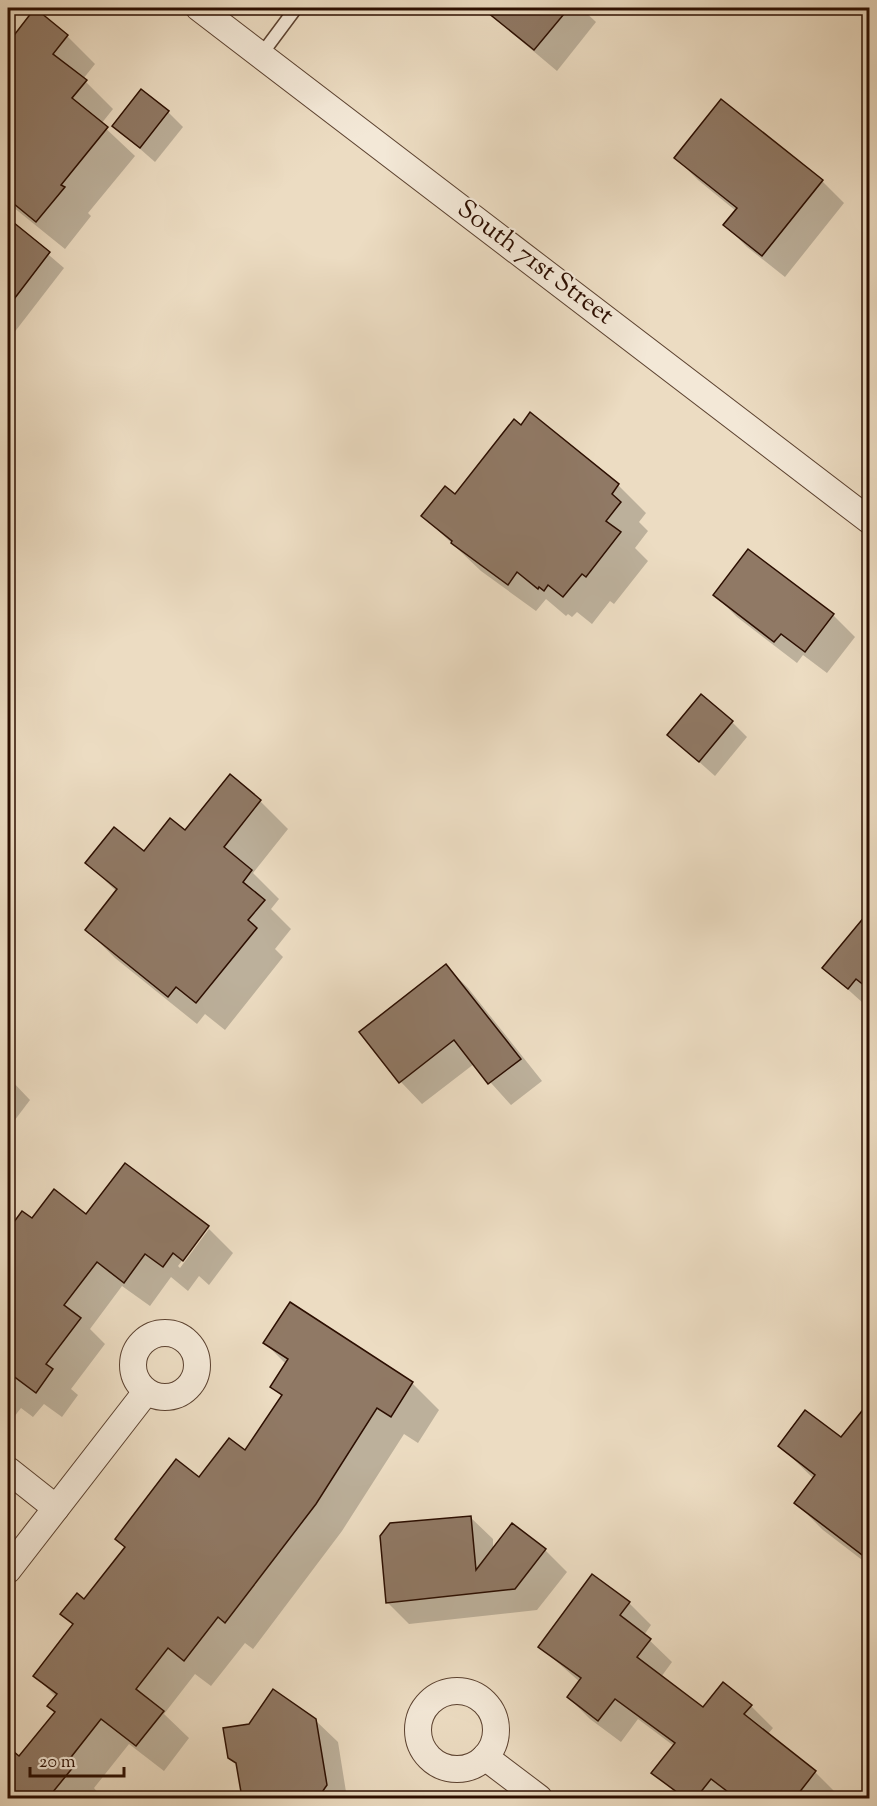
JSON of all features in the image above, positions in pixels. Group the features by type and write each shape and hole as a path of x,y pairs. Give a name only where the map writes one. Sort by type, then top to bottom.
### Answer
{"street":[{"name":"South 71st Street","path":"199,8 870,521"},
{"path":"8,1570 147,1392"},
{"path":"8,1470 56,1508"},
{"path":"485,1757 539,1798"}],"lane":[{"path":"261,55 296,8"}],"building":[{"path":"35,8 68,35 53,54 87,80 72,98 108,127 61,185 65,187 36,222 8,199 8,43"},
{"path":"482,8 569,8 534,50"},
{"path":"141,89 169,111 140,148 112,126"},
{"path":"721,99 823,180 762,256 723,225 737,208 674,158"},
{"path":"8,218 50,252 8,307"},
{"path":"530,412 619,484 612,494 621,502 606,521 621,532 586,577 582,574 563,597 548,585 544,591 539,587 538,589 517,572 508,585 451,543 452,541 421,516 445,486 455,494 514,419 521,425"},
{"path":"748,549 834,614 805,652 781,634 774,642 713,595"},
{"path":"701,694 733,721 699,762 667,735"},
{"path":"230,774 261,800 224,847 252,870 243,882 265,900 248,920 257,928 196,1003 176,987 168,997 85,930 117,889 85,863 114,827 144,851 170,818 185,830"},
{"path":"870,910 870,990 856,979 848,989 822,968"},
{"path":"446,964 521,1059 488,1084 454,1040 399,1083 359,1032"},
{"path":"125,1163 209,1226 183,1261 173,1253 163,1267 145,1254 124,1283 97,1262 64,1305 81,1318 46,1364 53,1369 36,1393 8,1372 8,1230 22,1211 32,1218 54,1189 86,1214"},
{"path":"290,1302 413,1382 391,1417 377,1408 316,1504 225,1623 218,1617 184,1661 168,1648 136,1689 164,1711 136,1746 101,1719 68,1761 74,1766 48,1798 8,1798 8,1747 19,1756 55,1712 47,1706 57,1694 33,1676 73,1624 60,1614 77,1593 84,1599 125,1547 115,1539 176,1459 199,1477 229,1438 245,1450 282,1395 270,1387 288,1359 263,1343"},
{"path":"870,1401 870,1561 794,1503 815,1475 778,1446 805,1410 841,1437"},
{"path":"471,1516 476,1570 512,1523 546,1549 515,1589 386,1603 380,1536 390,1523"},
{"path":"592,1574 630,1602 620,1615 651,1639 637,1657 703,1707 723,1682 752,1705 744,1714 816,1771 795,1798 736,1798 711,1779 696,1798 685,1798 651,1773 675,1743 615,1699 598,1721 567,1697 581,1678 538,1647"},
{"path":"273,1689 316,1719 327,1785 318,1798 242,1798 236,1763 228,1758 223,1728 249,1724"}]}
